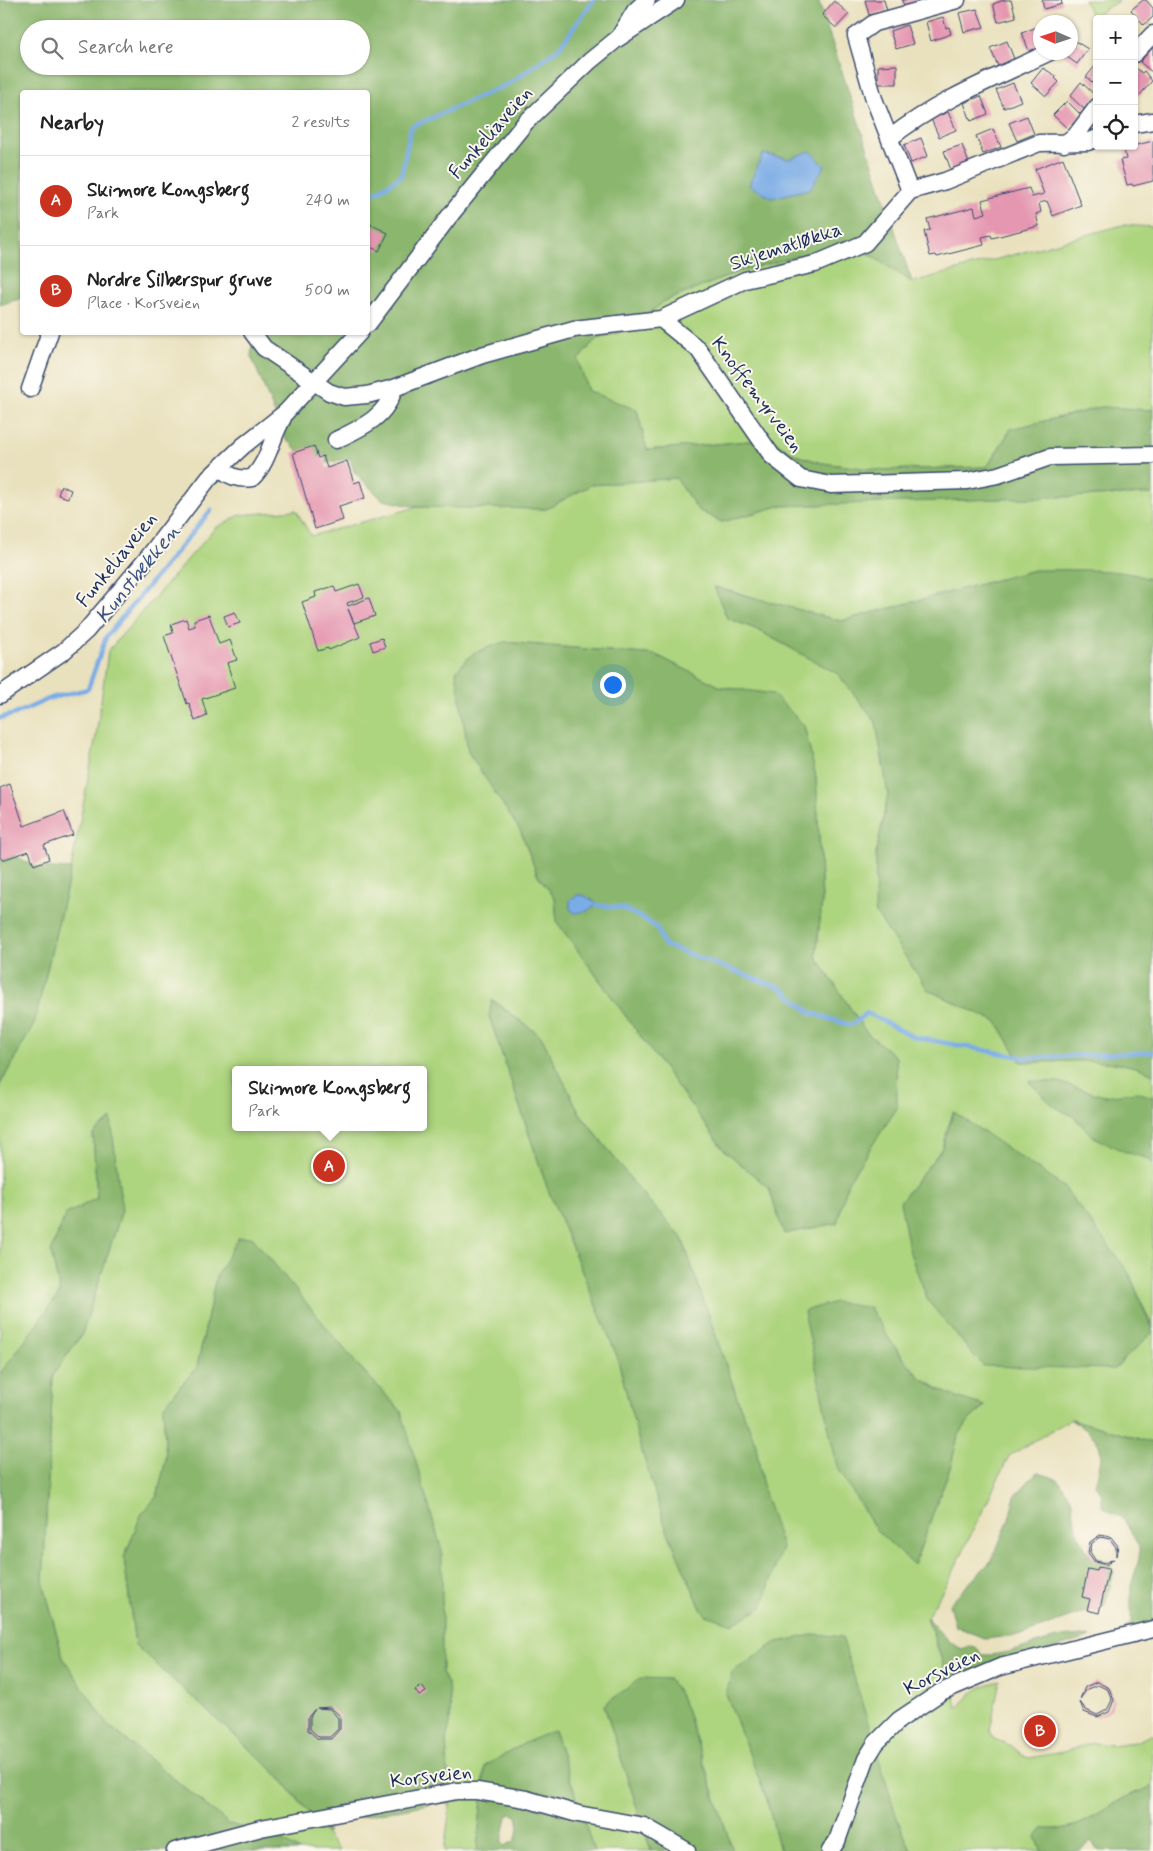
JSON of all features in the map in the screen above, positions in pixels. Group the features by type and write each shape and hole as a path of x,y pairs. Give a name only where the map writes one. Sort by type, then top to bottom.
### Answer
{"street":[{"path":"618,39 635,11 647,0"},
{"name":"Funkeliaveien","path":"370,321 448,218 525,124 557,91 618,39 676,0"},
{"path":"957,0 874,23 856,36 874,100 910,192 1039,143 1064,144 1093,140"},
{"path":"1138,50 1153,34"},
{"path":"890,138 914,119 947,100 1033,60"},
{"path":"1064,144 1083,128 1093,113"},
{"path":"1138,123 1153,121"},
{"name":"Skjematløkka","path":"661,319 745,280 815,264 865,243 910,192"},
{"path":"254,335 264,348 329,392 344,397 367,395 394,388 482,355 574,328 661,319"},
{"name":"Knoffemyrveien","path":"661,319 698,350 772,456 800,479 831,485 967,481 998,475 1050,457 1153,455"},
{"path":"30,389 49,335"},
{"name":"Funkeliaveien","path":"0,695 64,651 86,631 146,560 197,492 219,468 286,412 316,382 357,335"},
{"path":"336,440 369,423 382,412 391,400 394,388"},
{"path":"219,468 230,476 240,479 252,478 265,462 274,432 286,412"},
{"name":"Korsveien","path":"830,1851 837,1841 866,1759 876,1743 899,1720 941,1692 1000,1667 1153,1629"},
{"name":"Korsveien","path":"175,1851 261,1828 457,1791 477,1791 526,1799 578,1814 644,1826 686,1851"}],"green space":[{"path":"0,0 818,0 912,282 850,242 738,272 663,302 632,328 595,340 578,360 588,391 637,410 647,450 772,439 796,455 822,463 878,470 987,467 1011,429 1102,407 1153,410 1153,494 779,506 722,522 698,510 676,478 591,485 546,509 417,507 383,500 354,472 350,458 327,463 325,454 311,460 304,457 285,438 251,356 254,335 370,335 370,90 20,90 20,299 0,305","holes":["763,154 789,159 749,185"]},
{"path":"1084,0 1120,0 1093,15 1092,17"},
{"path":"1123,225 1153,227 1153,410 1102,407 1011,429 987,467 878,470 822,463 796,455 772,439 647,450 637,411 588,391 578,360 595,340 632,328 663,302 739,272 850,242 913,282"},
{"path":"676,478 698,510 722,522 779,506 1153,494 1153,582 1148,578 1034,570 841,621 715,587 727,618 758,630 838,674 876,722 888,794 876,854 928,990 997,1022 1021,1062 1107,1062 1124,1064 1153,1074 1153,1329 1129,1273 953,1112 941,1150 900,1202 1114,1369 1153,1332 1153,1443 1071,1419 1009,1456 952,1574 927,1617 958,1708 976,1690 1000,1680 990,1730 994,1739 1012,1746 1023,1756 1029,1758 1063,1752 1093,1743 1112,1745 1135,1742 1153,1734 1153,1786 1126,1797 1083,1823 1066,1828 1043,1829 1036,1838 1042,1851 911,1851 897,1818 767,1800 780,1851 733,1851 686,1709 676,1688 604,1705 651,1851 594,1851 554,1731 525,1743 485,1766 477,1851 444,1851 450,1808 446,1740 450,1724 450,1702 448,1686 442,1672 441,1648 401,1411 356,1363 216,1277 197,1367 163,1407 166,1460 157,1497 141,1515 124,1558 135,1645 279,1776 339,1851 299,1851 279,1838 229,1824 108,1725 63,1658 43,1582 53,1375 82,1334 122,1210 93,1134 97,1198 65,1215 51,1252 60,1293 0,1374 0,1085 34,1024 71,869 96,736 108,651 215,528 240,515 296,510 311,536 417,507 546,509 591,485","holes":["504,642 656,655 721,687 773,694 804,725 816,777 822,901 816,956 866,1032 896,1057 897,1108 847,1182 837,1223 784,1234 769,1188 723,1149 557,922 555,898 537,874 521,832","493,1000 540,1036 579,1112 639,1190 682,1238 740,1406 755,1441 764,1493 702,1611 666,1528 639,1442 617,1356 547,1187 489,1016","894,1346 921,1378 947,1394 984,1407 970,1419 958,1436 951,1465 914,1565"]},
{"path":"1034,570 1114,572 1144,577 1153,582 1153,1074 1124,1064 1107,1062 1021,1062 997,1022 928,990 875,912 876,854 888,794 876,722 838,674 758,630 727,618 714,587 841,621"},
{"path":"504,642 656,655 721,687 773,694 804,725 816,777 822,901 816,956 866,1032 896,1057 897,1108 848,1182 837,1223 784,1234 769,1188 723,1149 557,922 555,898 537,874 521,832 468,752 456,671 473,653"},
{"path":"16,856 35,867 71,869 34,1024 0,1085 0,861"},
{"path":"492,1000 541,1036 579,1112 639,1190 682,1238 740,1406 755,1441 764,1493 782,1547 762,1607 733,1624 706,1615 702,1611 666,1528 639,1442 617,1356 547,1187 489,1016"},
{"path":"1028,1081 1058,1082 1104,1096 1136,1092 1153,1097 1153,1164 1149,1159 1123,1151 1092,1136 1073,1116 1055,1107"},
{"path":"954,1112 1064,1187 1129,1273 1153,1332 1114,1369 983,1366 928,1301 910,1253 900,1202 941,1150"},
{"path":"111,1119 122,1210 82,1334 53,1375 43,1582 63,1658 108,1725 229,1824 279,1838 299,1851 0,1851 0,1374 60,1293 51,1252 65,1215 97,1198 93,1134"},
{"path":"252,1237 356,1363 401,1411 442,1551 442,1672 448,1686 450,1702 450,1724 446,1740 450,1808 446,1801 330,1822 327,1827 327,1834 279,1776 135,1645 124,1558 141,1515 157,1496 166,1460 163,1407 197,1367 216,1277 238,1238"},
{"path":"835,1302 870,1308 900,1354 921,1378 943,1392 985,1406 970,1419 958,1436 951,1465 914,1565 876,1530 837,1467 804,1311"},
{"path":"1071,1419 1153,1443 1153,1624 1125,1629 1131,1623 1131,1586 1139,1559 1139,1547 1124,1519 1102,1507 1102,1494 1095,1485 1100,1462 1100,1447 1090,1434"},
{"path":"1037,1472 1059,1480 1072,1501 1076,1530 1089,1556 1108,1561 1114,1572 1105,1605 1024,1634 986,1639 955,1626 949,1604 992,1560 1009,1519 1015,1496"},
{"path":"927,1617 951,1643 962,1649 970,1646 978,1649 983,1655 1010,1652 1063,1637 1090,1637 950,1683"},
{"path":"817,1634 842,1637 897,1818 911,1851 780,1851 767,1800 726,1694 732,1672 777,1642"},
{"path":"641,1678 669,1679 676,1688 686,1709 733,1851 651,1851 604,1705"},
{"path":"554,1730 594,1851 477,1851 485,1766 525,1743","holes":["511,1814 517,1816 519,1827 515,1841 505,1846 502,1842 507,1816"]},
{"path":"1153,1786 1153,1851 1099,1851 1091,1841 1079,1851 1042,1851 1036,1838 1043,1829 1066,1828 1083,1823 1126,1797"}],"water":[{"path":"810,151 825,166 810,189 771,198 749,185 763,154 789,159"},
{"path":"577,895 583,895 596,902 597,905 587,911 575,913 570,909 570,900"}],"building":[{"path":"865,0 884,0 887,11 869,15"},
{"path":"902,0 921,0 921,2 904,6"},
{"path":"1004,0 1011,0 1016,17 998,22 993,4"},
{"path":"1042,0 1061,0 1062,4 1044,9"},
{"path":"1143,0 1146,0 1153,8 1153,17 1144,25 1138,18 1138,15 1135,15 1131,10"},
{"path":"834,1 849,14 836,28 822,15"},
{"path":"977,9 984,27 964,32 959,13"},
{"path":"943,17 946,28 949,27 951,34 931,41 926,22"},
{"path":"907,25 913,44 896,49 890,31"},
{"path":"1033,28 1033,49 1029,51 1022,33"},
{"path":"1007,41 1014,59 999,68 990,48"},
{"path":"1078,43 1088,49 1077,64 1071,60 1078,60"},
{"path":"1153,47 1153,73 1140,62"},
{"path":"897,65 897,84 878,84 878,66"},
{"path":"1043,68 1056,76 1055,78 1059,82 1046,96 1031,83"},
{"path":"1093,69 1093,83 1086,77"},
{"path":"1138,70 1142,73 1144,71 1152,81 1139,96"},
{"path":"1081,82 1093,93 1093,99 1084,109 1070,96"},
{"path":"1013,83 1021,101 1004,108 996,90"},
{"path":"981,96 988,114 971,121 964,103"},
{"path":"1067,101 1081,115 1068,129 1053,115"},
{"path":"948,112 956,130 939,137 931,119"},
{"path":"1027,116 1034,134 1017,141 1009,123"},
{"path":"993,129 1001,147 983,154 976,136"},
{"path":"921,138 928,156 911,163 904,145"},
{"path":"1153,141 1153,181 1133,186 1132,184 1127,185 1120,160 1126,159 1124,150 1138,150 1138,145"},
{"path":"962,145 969,163 951,170 944,151"},
{"path":"1063,158 1081,205 1053,216 1047,201 1039,203 1041,212 1036,214 1039,226 992,238 991,235 982,237 984,245 937,257 936,255 930,256 924,231 930,230 927,219 974,207 976,216 986,213 982,200 1029,188 1032,197 1044,194 1035,169"},
{"path":"370,224 388,233 379,251 370,247"},
{"path":"314,446 318,458 323,456 327,468 347,461 354,483 360,481 365,498 339,506 343,520 315,529 293,453"},
{"path":"61,486 71,490 68,498 58,495"},
{"path":"359,584 364,597 347,603 348,606 369,598 375,616 354,623 360,637 329,650 328,648 318,651 302,602 316,597 315,592 334,586 336,592"},
{"path":"235,612 240,623 228,627 224,616"},
{"path":"209,615 219,644 230,640 237,660 227,663 235,688 202,699 207,716 195,721 189,703 187,704 164,636 173,633 171,624 186,619 189,628 195,626 194,620"},
{"path":"382,638 385,647 373,651 370,642"},
{"path":"10,784 24,826 64,811 73,835 44,845 49,859 34,865 29,851 2,860 0,857 0,788"},
{"path":"1100,1535 1111,1537 1118,1546 1116,1556 1116,1547 1110,1539 1100,1537 1092,1543 1090,1552 1096,1561 1105,1563 1114,1559 1106,1565 1095,1562 1088,1553 1090,1542"},
{"path":"1098,1567 1109,1569 1099,1613 1087,1610 1090,1599 1082,1597 1088,1569 1097,1571"},
{"path":"1097,1682 1109,1688 1114,1700 1109,1712 1097,1717 1084,1712 1080,1702 1086,1710 1097,1715 1107,1710 1112,1700 1108,1690 1098,1685 1087,1689 1080,1699 1085,1687"},
{"path":"422,1686 426,1692 419,1696 415,1690"},
{"path":"330,1707 340,1716 340,1729 331,1739 318,1739 308,1730 308,1717 315,1709 310,1717 310,1729 319,1737 330,1737 338,1729 338,1718 330,1709 317,1708"}],"waterway":[{"name":"Kunstbekken","path":"370,191 375,193 401,176 411,127 510,83 559,48 594,0"},
{"name":"Kunstbekken","path":"0,718 15,714 51,698 88,689 106,637 211,510"},
{"path":"597,905 622,908 657,928 664,945 781,988 811,1013 850,1025 867,1013 914,1037 1026,1058 1153,1052"}],"place":[{"name":"Skimore Kongsberg","path":"329,1166"},
{"name":"Nordre Silberspur gruve","path":"1040,1731"}]}
